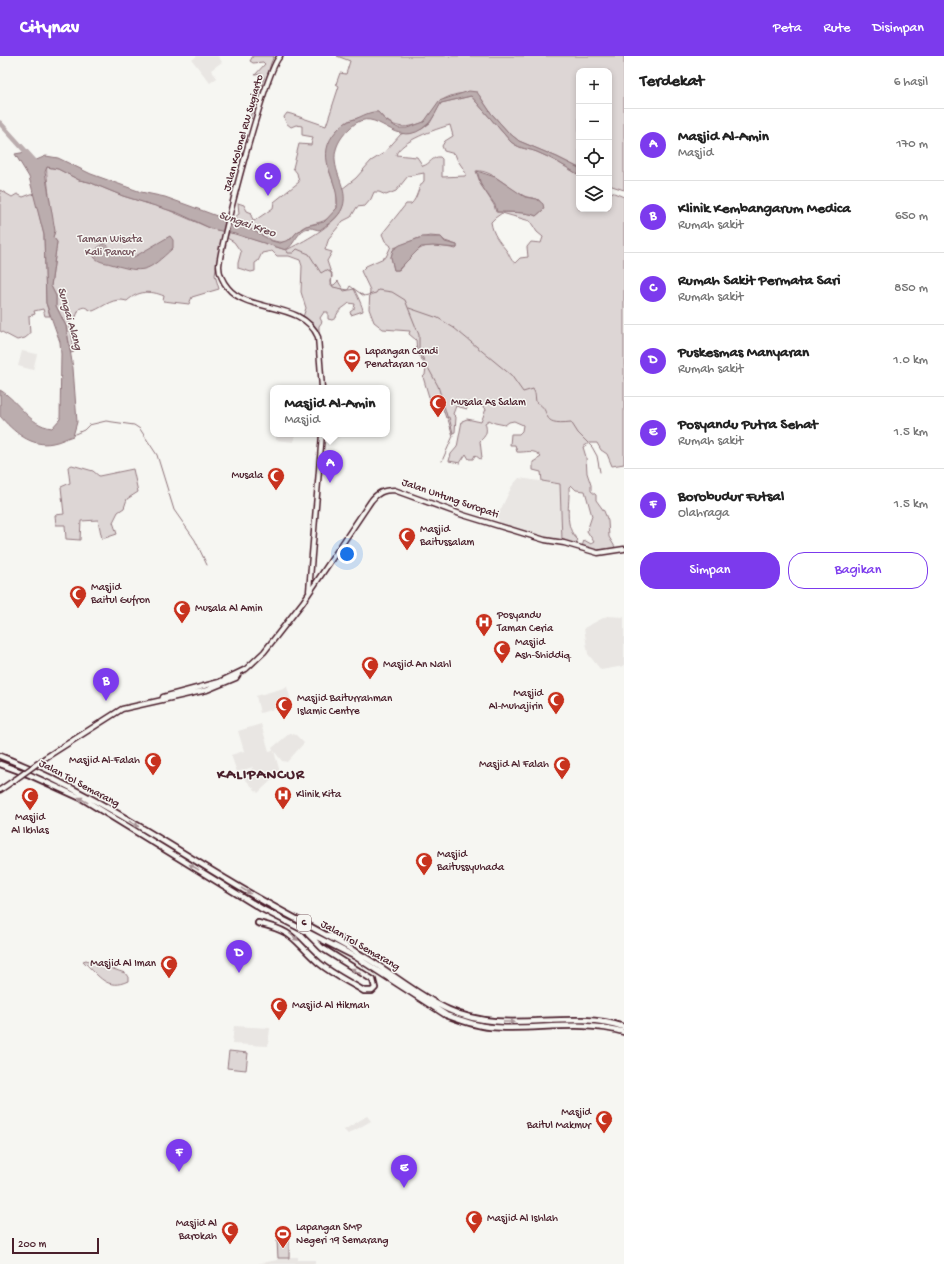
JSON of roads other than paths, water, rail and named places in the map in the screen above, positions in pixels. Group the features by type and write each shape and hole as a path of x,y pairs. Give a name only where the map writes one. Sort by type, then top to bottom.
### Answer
{"highway":[{"name":"Jalan Tol Semarang","path":"0,756 48,775 96,801 265,903 377,964 436,1004 473,1019 488,1022 591,1021 624,1027"},
{"name":"Jalan Tol Semarang","path":"0,764 30,775 83,799 262,909 356,957 434,1008 460,1020 489,1027 591,1026 624,1032"},
{"path":"258,923 279,928 292,935 318,962 364,991 372,991 375,988 373,980 322,948 304,930"},
{"path":"325,935 341,939"},
{"path":"372,957 377,964"}],"main road":[{"name":"Jalan Kolonel RW Sugiarto","path":"280,56 274,63 267,83 230,216 219,266 224,283 231,292 241,297 300,317 316,331 318,338 322,385"},
{"path":"309,593 322,437"},
{"name":"Jalan Untung Suropati","path":"0,790 45,758 122,709 177,698 207,690 231,680 246,669 264,652 309,593 375,495 388,490 405,493 463,515 545,540 564,542 598,553 624,549"}],"waterway":[{"path":"0,123 38,165"},
{"path":"286,249 288,253 293,253 297,249 309,254 321,273 326,270 332,273 331,282 333,287 348,290 350,286 364,296 376,293 378,290 392,292 405,300 419,335 419,351 438,386 453,436 442,461"},
{"path":"409,308 438,318 454,328 511,375 523,392 533,389 536,402 544,409 550,420 560,423 571,422 578,433 592,447 597,456 600,472"},
{"path":"75,434 84,430 89,425 106,421 134,425 140,429 157,455 174,510 195,540 207,565"}],"place":[{"name":"Rumah Sakit Permata Sari","path":"268,196"},
{"name":"Lapangan Candi Penataran 10","path":"352,373"},
{"name":"Musala As Salam","path":"438,418"},
{"name":"Masjid Al-Amin","path":"330,483"},
{"name":"Musala","path":"276,491"},
{"name":"Masjid Baitussalam","path":"407,551"},
{"name":"Masjid Baitul Gufron","path":"78,609"},
{"name":"Musala Al Amin","path":"182,624"},
{"name":"Posyandu Taman Ceria","path":"484,637"},
{"name":"Masjid Ash-Shiddiq","path":"502,664"},
{"name":"Masjid An Nahl","path":"370,680"},
{"name":"Klinik Kembangarum Medica","path":"106,701"},
{"name":"Masjid Al-Muhajirin","path":"556,715"},
{"name":"Masjid Baiturrahman Islamic Centre","path":"284,720"},
{"name":"Masjid Al-Falah","path":"153,776"},
{"name":"Masjid Al Falah","path":"562,780"},
{"name":"Klinik Kita","path":"283,810"},
{"name":"Masjid Al Ikhlas","path":"30,811"},
{"name":"Masjid Baitussyuhada","path":"424,876"},
{"name":"Puskesmas Manyaran","path":"239,973"},
{"name":"Masjid Al Iman","path":"169,979"},
{"name":"Masjid Al Hikmah","path":"279,1021"},
{"name":"Masjid Baitul Makmur","path":"604,1134"},
{"name":"Borobudur Futsal","path":"179,1172"},
{"name":"Posyandu Putra Sehat","path":"404,1188"},
{"name":"Masjid Al Ishlah","path":"474,1234"},
{"name":"Masjid Al Barokah","path":"230,1245"},
{"name":"Lapangan SMP Negeri 19 Semarang","path":"283,1249"}],"district":[{"name":"KALIPANCUR","path":"261,775"}],"water label":[{"name":"Sungai Kreo","path":"247,225"},
{"name":"Sungai Alang","path":"69,319"}],"park label":[{"name":"Taman Wisata Kali Pancur","path":"110,246"}]}
